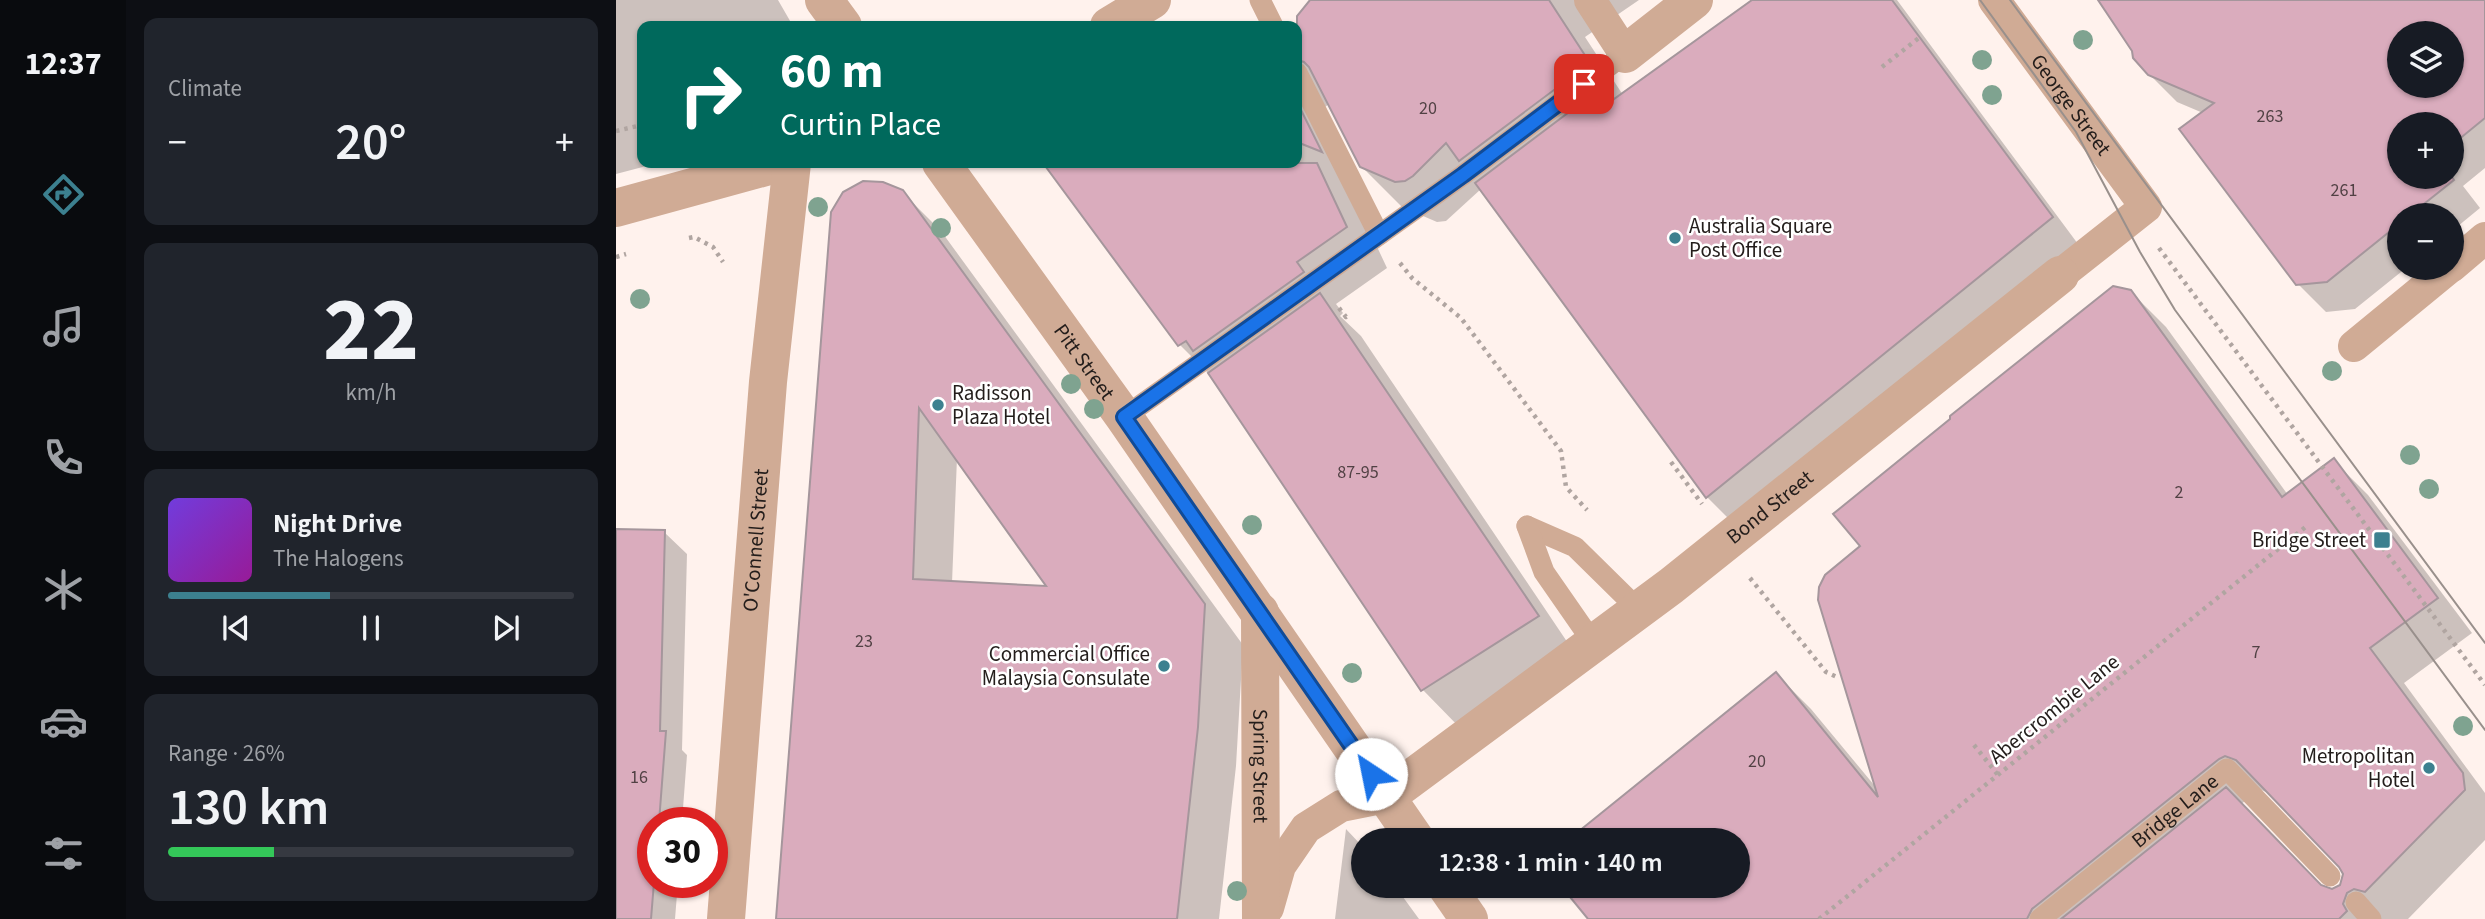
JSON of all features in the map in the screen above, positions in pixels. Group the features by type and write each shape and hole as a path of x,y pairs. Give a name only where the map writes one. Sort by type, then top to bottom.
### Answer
{"street":[{"path":"824,0 840,21"},
{"path":"1117,21 1152,0"},
{"path":"1590,0 1625,54 1695,0"},
{"name":"George Street","path":"1994,0 2146,208"},
{"path":"616,208 762,168"},
{"name":"O'Connell Street","path":"726,919 768,382 791,168"},
{"name":"Pitt Street","path":"945,168 1124,417 1408,828"},
{"name":"Bond Street","path":"1386,797 1723,545 2146,208"},
{"path":"2464,256 2485,239"},
{"path":"2354,346 2434,280"},
{"name":"Spring Street","path":"1260,612 1263,919"},
{"name":"Spring Street","path":"1263,919 1280,866 1306,828 1341,806 1386,797"},
{"path":"1454,898 1469,919"}],"lane":[{"path":"1259,0 1270,21"},
{"path":"1124,417 1379,235 1625,54"},
{"path":"1302,83 1379,235"},
{"path":"1594,644 1544,572 1527,526 1575,547 1639,610"},
{"name":"Bridge Lane","path":"2040,919 2227,769 2330,876"},
{"path":"2356,902 2371,919"}],"path":[{"path":"1882,67 1920,37"},
{"path":"616,131 637,126"},
{"path":"2146,208 2154,241 2485,685"},
{"path":"683,239 694,237 713,247 723,261"},
{"path":"616,257 627,254"},
{"path":"1396,257 1412,278 1461,318 1561,451 1566,487 1591,514"},
{"path":"1335,303 1346,317 1350,314"},
{"path":"1671,462 1704,506"},
{"name":"Abercrombie Lane","path":"1819,919 2308,525"},
{"path":"1723,545 1826,672 1837,677"},
{"path":"1974,745 1998,775"}],"building":[{"path":"1310,0 1549,0 1590,63 1459,161 1446,143 1413,176 1405,181 1395,182 1360,167 1309,67 1302,61 1302,21 1297,21 1297,16"},
{"path":"1752,0 1892,0 2053,217 1706,498 1475,183 1605,85 1614,99"},
{"path":"2098,0 2485,0 2485,118 2464,135 2464,112 2387,112 2387,189 2443,189 2425,203 2387,203 2387,234 2327,282 2296,285 2179,129 2214,103 2148,75 2133,58 2132,51"},
{"path":"1302,112 1322,152 1302,144"},
{"path":"1302,163 1317,163 1347,227 1297,262 1304,272 1193,351 1186,341 1178,346 1047,168 1302,168"},
{"path":"863,181 883,182 903,190 1205,604 1198,727 1177,919 776,919 831,212 843,192","holes":["919,408 1046,586 913,579"]},
{"path":"2113,286 2131,290 2282,497 2334,458 2438,598 2370,648 2463,773 2465,790 2365,892 2354,889 2347,893 2343,904 2347,911 2339,919 2061,919 2226,787 2321,885 2332,889 2340,885 2343,874 2339,867 2236,760 2225,756 2032,909 2027,919 1588,919 1571,898 1750,898 1750,828 1583,828 1776,672 1878,797 1818,600 1819,587 1825,575 1860,546 1833,514 1950,419 1950,416"},
{"path":"1320,293 1539,616 1421,691 1208,373"},
{"path":"616,529 665,530 660,731 666,731 660,807 637,807 637,898 653,898 651,919 616,919"}],"tram line":[{"path":"1980,0 2076,132 2140,252 2175,310 2485,730"},
{"path":"2010,0 2485,643"}],"place":[{"name":"Australia Square Post Office","path":"1675,238"},
{"name":"Radisson Plaza Hotel","path":"938,405"},
{"name":"Bridge Street","path":"2382,540"},
{"name":"Commercial Office Malaysia Consulate","path":"1164,666"},
{"name":"Metropolitan Hotel","path":"2429,768"}],"route":[{"path":"1371,774 1124,417 1463,175 1584,84"}]}
